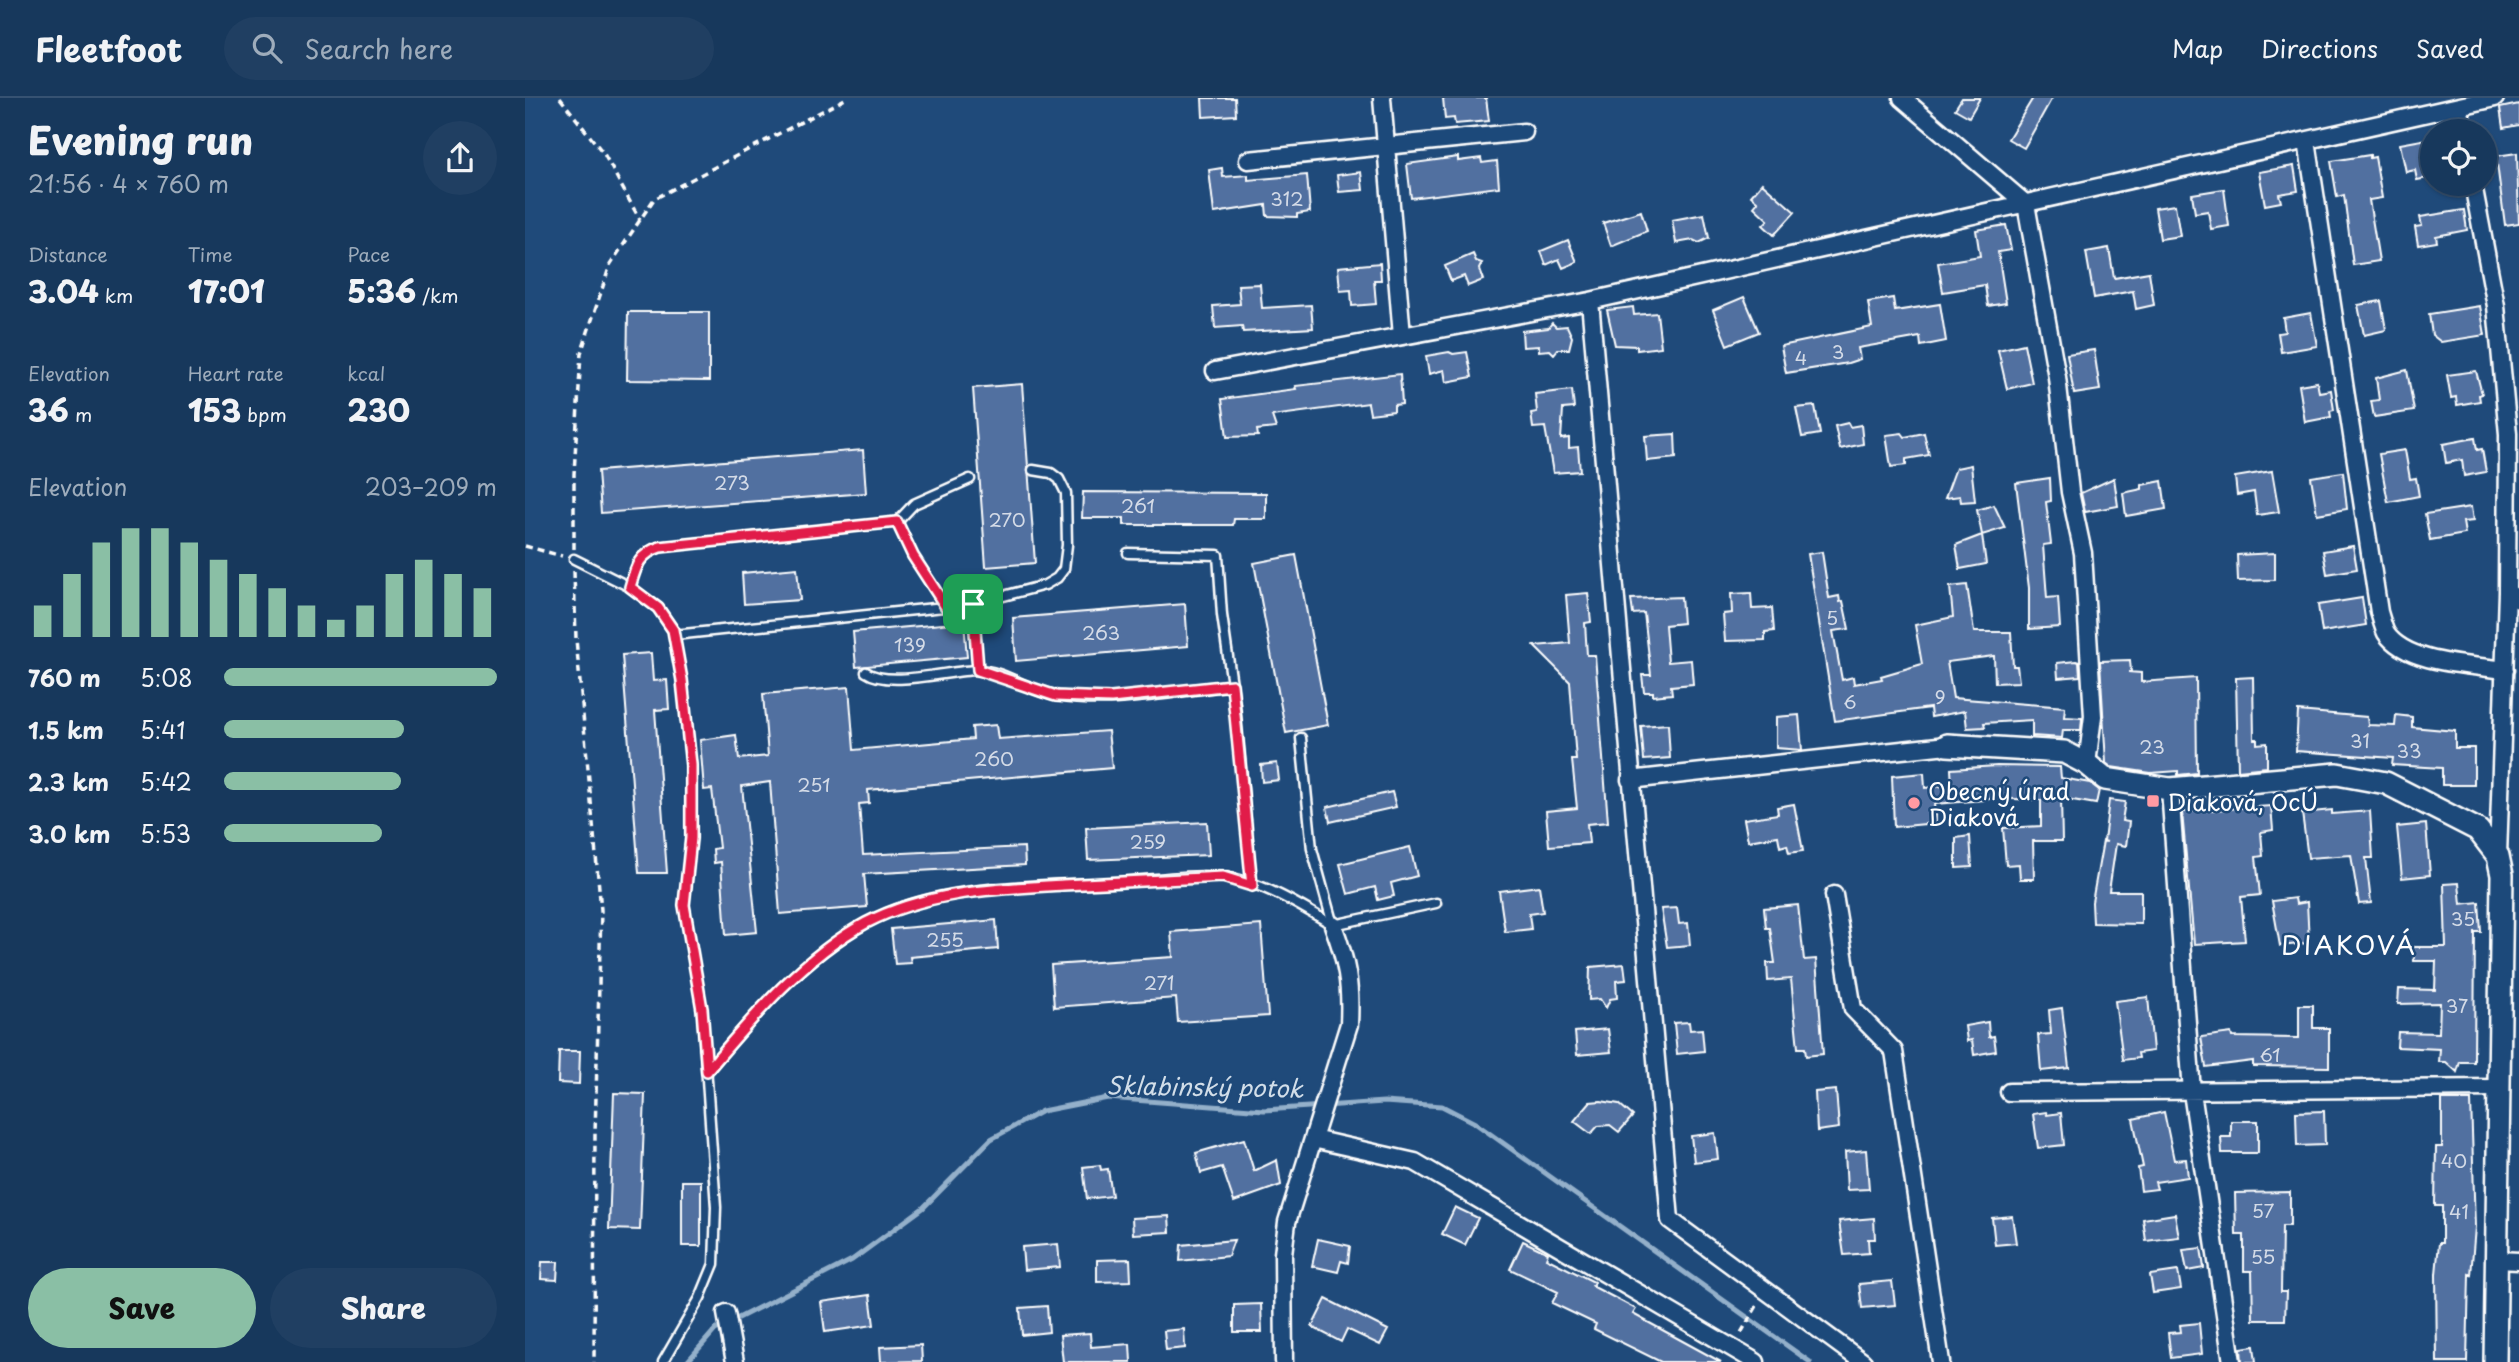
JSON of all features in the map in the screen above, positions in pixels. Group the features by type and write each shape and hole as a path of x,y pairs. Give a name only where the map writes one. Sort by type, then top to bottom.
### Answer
{"street":[{"path":"1382,98 1402,336"},
{"path":"1902,98 2026,204 2057,377 2070,492 2083,553 2093,716 2087,764"},
{"path":"1215,371 1590,301 2495,98"},
{"path":"2459,107 2461,119"},
{"path":"1248,160 1524,132"},
{"path":"2308,141 2379,612 2387,633 2403,648 2426,658 2505,670"},
{"path":"2475,196 2496,306 2508,434 2513,596 2505,670 2498,856 2502,876 2495,1362"},
{"path":"1590,301 1670,1220 1863,1362"},
{"path":"1630,780 1947,745 2064,752 2087,764 2105,779 2170,789 2337,774 2386,783 2477,830 2498,856"},
{"path":"2170,789 2192,1092 2232,1362"},
{"path":"1833,895 1853,1009 1894,1051 1941,1362"},
{"path":"1284,1362 1286,1233 1349,1024 1351,992 1348,964 1333,925"},
{"path":"2009,1093 2499,1088"},
{"path":"1314,1134 1415,1162 1756,1362"},
{"path":"2497,1260 2519,1261"},
{"path":"726,1313 735,1362"}],"lane":[{"path":"674,635 973,604 1045,585 1057,578 1064,569 1067,545 1066,493 1059,479 1051,472 1033,470"},
{"path":"630,587 637,562 648,551 660,547 897,522 913,504 970,479"},
{"path":"897,522 913,556 946,607"},
{"path":"1128,553 1218,555 1222,615 1232,685 1252,886"},
{"path":"574,559 630,587 658,608 674,635 691,765 691,838 684,905 702,1009 716,1207 714,1264 700,1298 663,1362"},
{"path":"973,604 978,670"},
{"path":"866,672 873,677 889,679 978,670 1056,696 1111,698 1232,685"},
{"path":"1301,738 1312,849 1333,925"},
{"path":"707,1071 764,1003 810,963 865,924 918,901 975,890 1223,877 1281,895 1333,925 1436,902"}],"path":[{"path":"560,98 604,154 640,220"},
{"path":"594,1362 595,1134 601,911 576,639 574,474 581,353 610,265 654,199 847,98"},
{"path":"525,546 574,559"},
{"path":"1733,1347 1766,1291"}],"building":[{"path":"1202,98 1235,98 1236,115 1203,117"},
{"path":"1443,98 1486,98 1489,121 1455,124 1454,118 1445,119"},
{"path":"1962,98 1980,98 1969,117 1955,109"},
{"path":"2033,98 2052,98 2024,148 2008,139"},
{"path":"2519,104 2519,125 2503,128 2500,108"},
{"path":"2420,140 2420,179 2417,180 2415,170 2406,172 2400,144"},
{"path":"2517,153 2519,223 2505,225 2497,156"},
{"path":"2370,155 2370,158 2375,157 2382,198 2369,200 2379,261 2353,265 2344,195 2337,197 2331,161"},
{"path":"1458,157 1458,161 1481,158 1482,163 1497,161 1499,187 1411,198 1407,164"},
{"path":"2294,166 2298,191 2279,194 2281,202 2265,205 2259,172"},
{"path":"1222,168 1223,177 1248,175 1248,180 1307,175 1310,212 1297,214 1297,217 1267,216 1266,205 1214,213 1209,170"},
{"path":"1361,172 1363,190 1339,192 1337,175"},
{"path":"1762,183 1795,212 1774,235 1763,225 1768,220 1754,207 1758,202 1751,196"},
{"path":"2224,189 2229,226 2211,229 2208,211 2195,213 2192,194"},
{"path":"2175,205 2180,236 2160,239 2155,208"},
{"path":"2464,210 2467,230 2436,236 2437,242 2418,245 2415,227 2422,226 2420,217"},
{"path":"1641,211 1647,231 1611,246 1603,223"},
{"path":"1704,214 1709,238 1699,243 1693,240 1676,243 1672,220"},
{"path":"2006,225 2011,250 1998,252 2006,303 1988,306 1985,285 1943,292 1938,263 1980,256 1976,230"},
{"path":"1568,240 1577,262 1563,268 1559,259 1546,265 1541,251"},
{"path":"2109,248 2114,278 2149,272 2154,305 2136,309 2133,291 2094,298 2086,252"},
{"path":"1473,254 1476,261 1482,263 1479,269 1483,280 1468,286 1464,276 1451,281 1445,266"},
{"path":"1380,263 1381,280 1374,280 1376,304 1352,306 1351,290 1340,291 1338,267"},
{"path":"1260,284 1262,308 1311,305 1313,328 1243,332 1242,326 1215,328 1213,306 1240,304 1238,285"},
{"path":"1744,297 1759,332 1727,345 1713,310"},
{"path":"1893,298 1895,311 1940,304 1946,341 1921,346 1920,337 1858,348 1860,359 1786,373 1781,346 1872,327 1868,302"},
{"path":"2381,301 2386,330 2364,335 2358,305"},
{"path":"2480,306 2485,335 2441,342 2432,335 2429,314"},
{"path":"1633,307 1634,315 1657,313 1661,347 1637,350 1637,346 1615,345 1607,310"},
{"path":"628,312 709,312 709,381 627,380"},
{"path":"2311,313 2317,346 2281,352 2278,333 2285,332 2283,318"},
{"path":"1552,323 1556,327 1567,326 1572,337 1569,349 1558,349 1554,354 1550,350 1539,351 1539,346 1523,347 1522,331 1548,328"},
{"path":"2024,344 2032,383 2007,389 1998,350"},
{"path":"2094,350 2100,390 2074,394 2067,354"},
{"path":"1467,352 1472,377 1446,382 1444,370 1429,374 1426,356"},
{"path":"2407,370 2414,411 2374,417 2371,401 2379,400 2376,378"},
{"path":"2476,371 2482,394 2479,395 2480,401 2457,405 2456,397 2451,398 2447,375"},
{"path":"1400,374 1402,404 1394,405 1394,411 1370,414 1368,403 1272,416 1276,428 1257,430 1258,436 1227,437 1222,399 1296,389 1295,386"},
{"path":"2317,382 2319,392 2331,390 2334,410 2330,411 2331,417 2305,422 2299,385"},
{"path":"1022,384 1035,563 986,567 973,388"},
{"path":"1572,390 1574,408 1563,409 1561,439 1569,438 1569,448 1578,447 1580,471 1553,473 1545,427 1533,428 1531,413 1537,412 1535,394"},
{"path":"1815,406 1820,434 1802,437 1796,408"},
{"path":"1848,423 1850,427 1861,425 1863,444 1840,449 1835,426"},
{"path":"1902,433 1905,437 1924,433 1929,455 1906,459 1906,465 1891,467 1886,435"},
{"path":"1675,434 1676,458 1647,461 1645,436"},
{"path":"2475,438 2477,450 2482,449 2486,472 2464,476 2462,460 2446,463 2443,444"},
{"path":"863,450 866,493 601,513 598,471"},
{"path":"2405,450 2410,479 2416,478 2419,496 2388,502 2379,454"},
{"path":"1971,465 1975,501 1961,502 1960,496 1945,498 1956,468"},
{"path":"2272,471 2279,512 2257,515 2254,492 2237,495 2235,477"},
{"path":"2343,472 2347,509 2317,514 2311,477"},
{"path":"2050,478 2051,501 2046,502 2051,544 2043,545 2047,598 2058,597 2060,627 2029,629 2029,588 2016,483"},
{"path":"2114,478 2118,506 2085,512 2081,493"},
{"path":"2162,481 2166,509 2126,516 2123,493"},
{"path":"1083,492 1266,493 1266,519 1234,519 1233,525 1124,525 1124,518 1082,518"},
{"path":"1994,505 2005,528 1982,535 1977,510"},
{"path":"2471,507 2473,521 2463,522 2465,534 2430,540 2425,514"},
{"path":"1982,535 1986,564 1960,569 1956,545"},
{"path":"2353,546 2357,569 2327,574 2323,551"},
{"path":"1822,552 1829,598 1839,596 1840,602 1843,601 1849,629 1833,631 1842,680 1853,677 1854,684 1882,679 1881,676 1922,664 1915,625 1953,617 1950,587 1967,585 1974,632 2011,632 2013,666 2017,666 2019,682 1995,683 1994,656 1947,662 1953,698 2065,707 2064,717 2082,718 2081,730 2063,730 2062,738 2032,736 2032,720 1984,723 1985,727 1967,728 1965,711 1931,717 1930,708 1835,721 1808,554"},
{"path":"2275,553 2275,580 2238,581 2237,555"},
{"path":"1296,555 1328,725 1286,733 1254,563"},
{"path":"797,568 800,600 744,604 742,573"},
{"path":"1588,593 1591,622 1585,623 1587,655 1595,655 1608,822 1587,824 1589,843 1549,846 1546,811 1577,808 1572,760 1576,760 1570,682 1534,646 1570,643 1566,595"},
{"path":"1751,593 1752,609 1772,608 1774,631 1765,632 1765,640 1725,641 1723,614 1732,613 1731,594"},
{"path":"1681,597 1683,623 1665,625 1668,662 1691,660 1693,684 1671,686 1672,694 1653,696 1653,692 1644,692 1642,675 1651,675 1644,613 1633,614 1631,599"},
{"path":"2362,598 2366,625 2322,632 2318,605"},
{"path":"1185,604 1188,646 1016,661 1013,618"},
{"path":"964,622 967,657 856,667 853,632"},
{"path":"651,653 653,681 667,680 669,709 655,710 667,873 639,873 622,655"},
{"path":"2130,660 2131,672 2128,672 2141,673 2141,682 2196,678 2197,773 2151,773 2111,767 2106,763 2100,661"},
{"path":"2079,662 2080,676 2058,678 2057,663"},
{"path":"2253,677 2254,739 2257,739 2257,744 2267,743 2267,767 2238,770 2236,678"},
{"path":"849,687 854,750 973,739 972,727 996,725 998,739 1108,731 1112,768 868,790 869,803 859,804 863,855 1024,847 1025,865 864,874 867,907 780,914 770,782 742,786 757,932 726,935 721,862 714,863 713,849 719,848 712,789 704,790 700,740 736,735 739,759 768,756 763,694"},
{"path":"2298,711 2367,717 2368,725 2395,726 2396,715 2412,717 2412,727 2455,731 2455,748 2474,748 2474,785 2442,785 2442,768 2392,765 2393,758 2296,751"},
{"path":"1799,715 1802,750 1776,748 1776,717"},
{"path":"1668,724 1670,758 1644,760 1641,726"},
{"path":"1277,763 1279,780 1262,782 1261,765"},
{"path":"1997,766 2060,767 2061,778 2090,783 2099,790 2096,804 2061,798 2062,841 2033,841 2034,879 2020,879 2019,864 2006,865 2003,828 2041,826 2041,800 1984,798 1934,804 1936,823 1894,827 1892,776 1924,773 1925,788 1952,785 1951,769"},
{"path":"1392,792 1396,807 1330,822 1327,807"},
{"path":"2109,800 2125,802 2122,821 2129,822 2126,846 2116,844 2109,891 2141,891 2141,924 2093,923 2092,902 2103,841 2107,842 2104,841"},
{"path":"1794,804 1803,851 1789,853 1787,845 1780,847 1778,836 1748,841 1744,819 1778,814 1777,807"},
{"path":"2271,806 2273,830 2261,832 2263,856 2256,857 2260,895 2241,897 2245,941 2194,944 2182,812"},
{"path":"2332,810 2332,814 2370,811 2373,858 2366,858 2371,903 2359,904 2351,855 2308,858 2302,813"},
{"path":"1207,822 1209,855 1088,860 1086,828"},
{"path":"2426,824 2430,875 2402,878 2397,827"},
{"path":"1970,836 1972,867 1956,868 1956,838"},
{"path":"1410,847 1417,876 1391,883 1394,896 1378,900 1375,887 1348,894 1340,864"},
{"path":"2459,883 2461,904 2479,902 2481,932 2475,932 2474,1062 2460,1062 2457,1072 2446,1062 2439,1062 2440,1049 2397,1047 2398,1032 2439,1033 2440,1003 2398,1004 2399,989 2435,990 2436,961 2414,961 2413,947 2446,947 2444,884"},
{"path":"1539,886 1543,912 1529,914 1531,929 1505,932 1499,891"},
{"path":"2295,898 2296,904 2307,902 2309,943 2280,946 2272,901"},
{"path":"1798,905 1804,960 1816,959 1823,1054 1806,1056 1805,1048 1798,1048 1791,979 1768,981 1767,963 1775,963 1764,908"},
{"path":"1677,908 1679,924 1688,923 1690,945 1667,947 1661,909"},
{"path":"996,920 998,949 910,957 911,963 895,964 891,929"},
{"path":"1261,925 1268,1016 1178,1022 1176,998 1054,1007 1051,965 1173,957 1171,932"},
{"path":"1624,964 1626,980 1616,981 1617,998 1610,999 1606,1008 1600,999 1589,1000 1590,967"},
{"path":"2148,997 2153,1051 2138,1053 2139,1058 2123,1060 2115,1001"},
{"path":"2299,1005 2313,1005 2313,1028 2329,1028 2329,1067 2253,1066 2253,1061 2206,1067 2201,1037 2231,1033 2232,1037 2299,1038"},
{"path":"2062,1008 2069,1068 2041,1071 2038,1035 2051,1034 2049,1010"},
{"path":"1689,1022 1690,1030 1702,1029 1704,1051 1677,1054 1674,1023"},
{"path":"1988,1022 1989,1037 1994,1036 1996,1051 1974,1055 1972,1040 1967,1041 1965,1026"},
{"path":"1608,1029 1611,1052 1577,1055 1575,1032"},
{"path":"559,1051 580,1051 579,1084 558,1083"},
{"path":"1836,1090 1839,1128 1817,1131 1815,1092"},
{"path":"614,1093 645,1094 640,1230 609,1229"},
{"path":"2442,1100 2471,1100 2475,1227 2471,1275 2469,1274 2467,1362 2437,1362 2436,1274 2439,1243 2442,1243 2442,1206 2435,1206 2436,1147 2442,1147"},
{"path":"1590,1102 1619,1104 1633,1116 1619,1132 1610,1125 1598,1126 1591,1134 1574,1121"},
{"path":"2324,1111 2325,1145 2297,1146 2296,1112"},
{"path":"2046,1112 2047,1115 2061,1113 2064,1145 2038,1148 2033,1114"},
{"path":"2164,1112 2174,1160 2186,1159 2188,1177 2155,1182 2157,1189 2141,1191 2138,1168 2143,1167 2133,1119"},
{"path":"2231,1121 2258,1121 2258,1153 2222,1153 2221,1137 2231,1137"},
{"path":"1715,1133 1718,1159 1694,1162 1691,1136"},
{"path":"1244,1139 1254,1171 1277,1160 1281,1185 1234,1202 1222,1167 1201,1173 1196,1153"},
{"path":"1866,1150 1869,1189 1847,1190 1845,1152"},
{"path":"1100,1165 1101,1170 1108,1169 1112,1196 1087,1199 1083,1167"},
{"path":"682,1181 701,1181 701,1246 682,1246"},
{"path":"2290,1192 2290,1226 2282,1226 2281,1292 2286,1292 2285,1320 2253,1320 2252,1271 2244,1271 2244,1235 2236,1235 2235,1193"},
{"path":"1455,1207 1478,1218 1465,1245 1442,1234"},
{"path":"2175,1214 2179,1237 2146,1241 2143,1219"},
{"path":"1169,1216 1170,1232 1133,1234 1132,1218"},
{"path":"2012,1216 2016,1243 1995,1245 1992,1218"},
{"path":"1874,1218 1875,1239 1868,1239 1869,1253 1844,1255 1839,1221"},
{"path":"1318,1239 1350,1246 1348,1263 1341,1261 1338,1272 1312,1266"},
{"path":"1234,1240 1228,1256 1180,1261 1181,1245"},
{"path":"1523,1241 1548,1253 1546,1258 1594,1282 1592,1286 1636,1309 1633,1314 1721,1362 1661,1362 1594,1329 1596,1324 1552,1303 1558,1292 1510,1269"},
{"path":"1058,1244 1060,1267 1024,1270 1022,1247"},
{"path":"2201,1248 2204,1268 2187,1271 2183,1250"},
{"path":"1130,1259 1131,1281 1097,1282 1097,1260"},
{"path":"542,1262 558,1262 557,1280 541,1279"},
{"path":"2178,1271 2181,1289 2153,1293 2150,1275"},
{"path":"1892,1281 1895,1305 1862,1308 1859,1284"},
{"path":"870,1295 874,1325 825,1332 821,1302"},
{"path":"1326,1299 1388,1330 1380,1345 1347,1329 1341,1342 1312,1327"},
{"path":"1261,1304 1262,1332 1234,1332 1234,1305"},
{"path":"1047,1306 1049,1332 1022,1335 1020,1308"},
{"path":"2199,1323 2202,1354 2171,1358 2168,1333 2181,1332 2180,1325"},
{"path":"1184,1329 1185,1348 1166,1350 1164,1331"},
{"path":"1090,1333 1091,1347 1130,1344 1131,1362 1063,1362 1060,1335"},
{"path":"921,1345 922,1361 881,1362 880,1347"},
{"path":"2254,1346 2256,1362 2242,1362 2241,1348"}],"waterway":[{"name":"Sklabinský potok","path":"687,1362 715,1330 852,1260 923,1208 991,1139 1042,1111 1108,1098 1264,1110 1384,1102 1442,1106 1475,1123 1810,1362"}],"place":[{"name":"Diaková, OcÚ","path":"2153,801"},
{"name":"Obecný úrad Diaková","path":"1914,803"}],"district":[{"name":"DIAKOVÁ","path":"2349,944"}],"route":[{"path":"897,522 913,556 946,607 973,604 978,670 1056,696 1111,698 1232,685 1252,886 1223,877 975,890 918,901 865,924 810,963 764,1003 707,1071 702,1009 684,905 691,838 691,765 682,680 673,630 658,608 630,587 637,562 648,551 660,547 897,522"}]}
